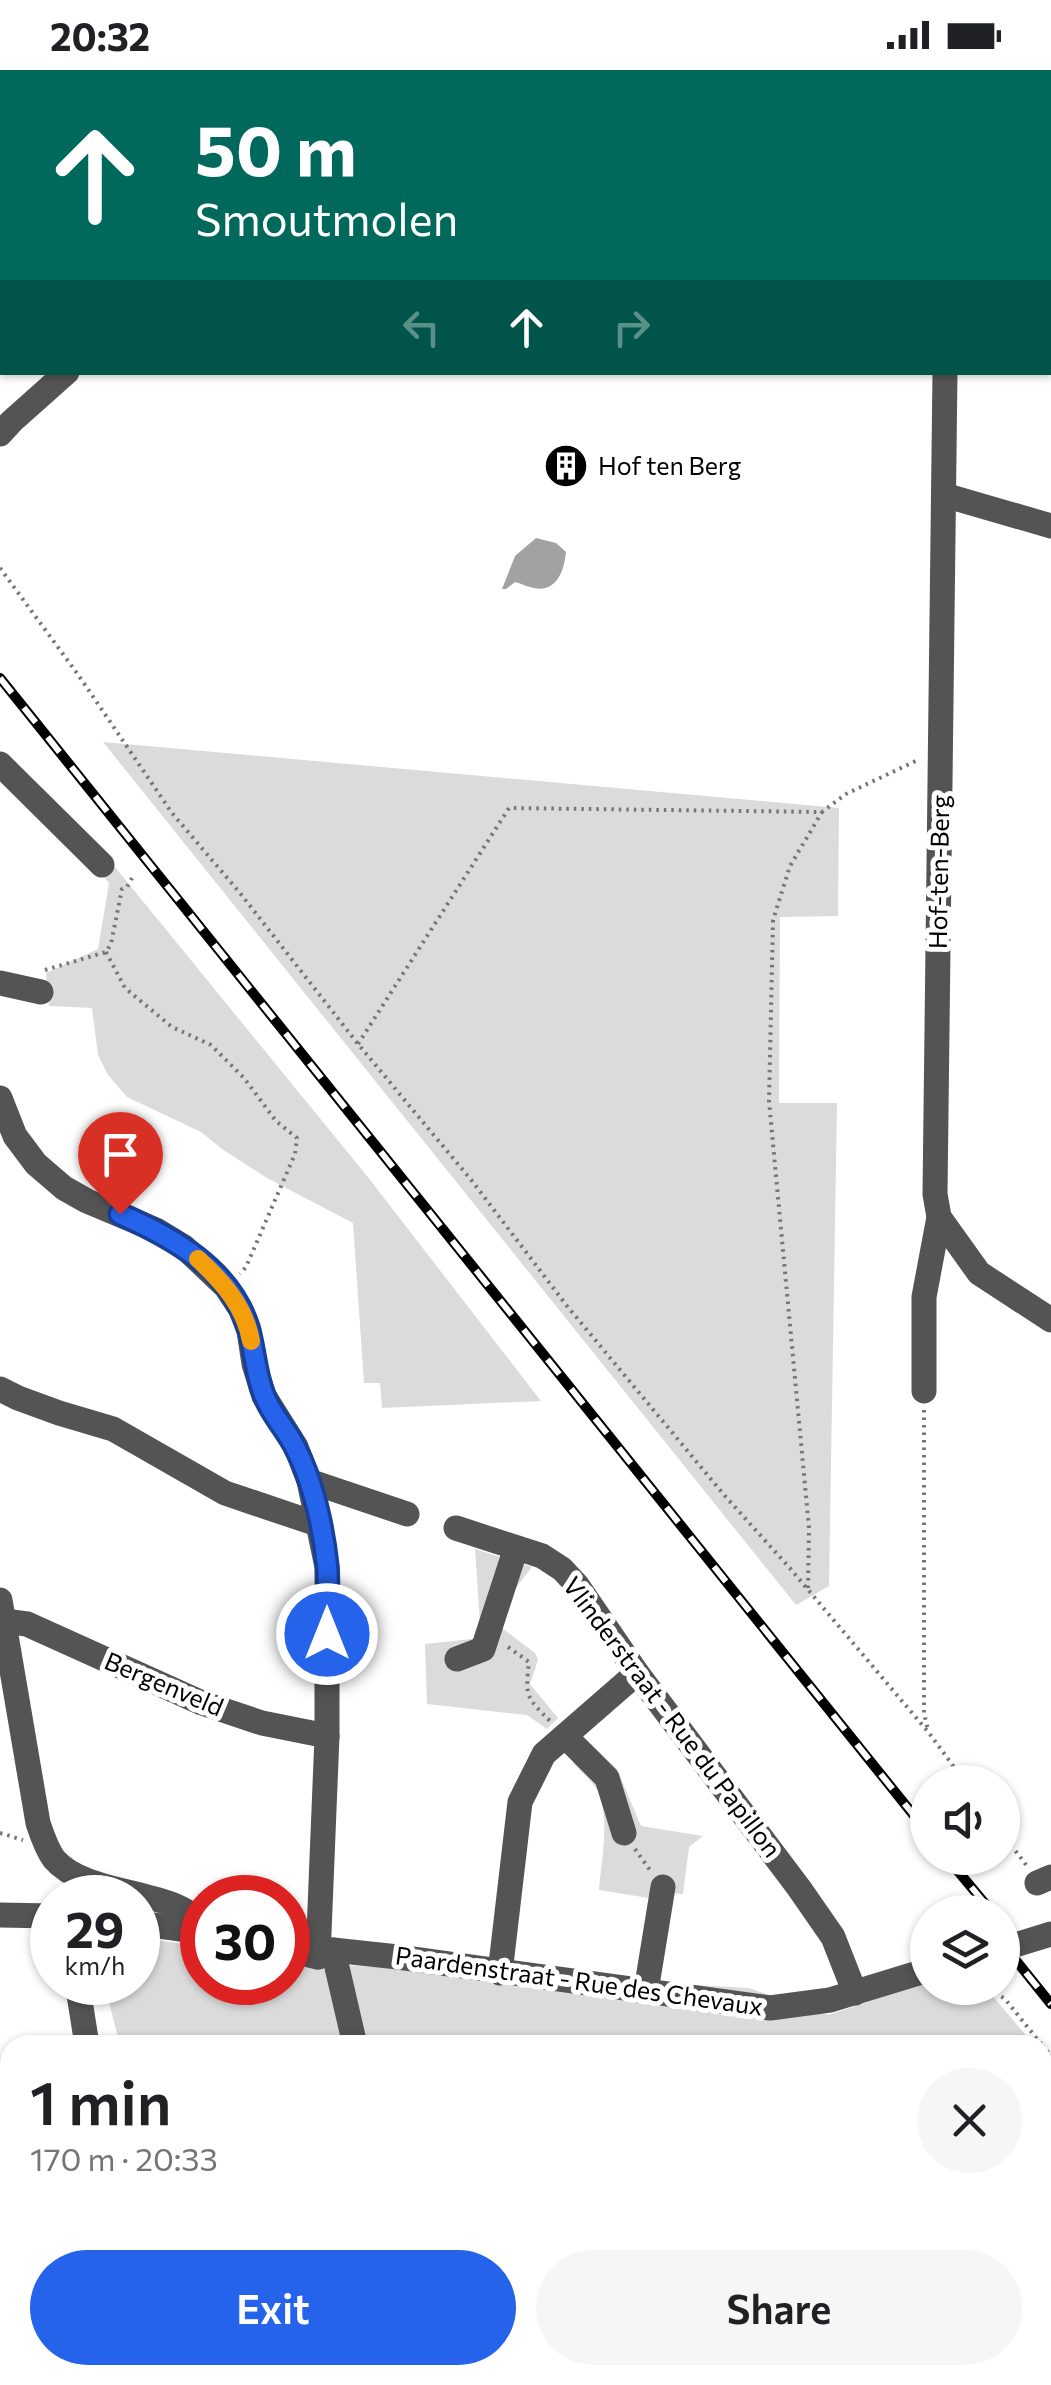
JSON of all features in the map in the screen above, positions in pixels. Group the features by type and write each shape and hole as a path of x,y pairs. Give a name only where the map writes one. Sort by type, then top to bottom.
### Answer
{"street":[{"path":"0,434 64,375"},
{"name":"Hof-ten-Berg","path":"924,1390 924,1297 939,1217 936,1138 945,375"},
{"path":"944,496 1051,526"},
{"path":"0,764 102,864"},
{"path":"0,983 39,982"},
{"path":"0,1098 15,1136 36,1164 64,1188 184,1247 226,1288 242,1310 264,1396 296,1447 309,1482 327,1566 326,1953 351,2035"},
{"path":"939,1217 979,1273 1051,1320"},
{"path":"0,1390 113,1429 225,1494 320,1525"},
{"path":"309,1482 407,1514"},
{"name":"Vlinderstraat - Rue du Papillon","path":"456,1528 542,1556 577,1585 637,1673 833,1937 855,1993"},
{"path":"457,1659 483,1648 516,1548"},
{"path":"2,1610 38,1823 46,1847 76,1875 180,1907"},
{"name":"Bergenveld","path":"2,1610 202,1703 262,1723 327,1736"},
{"path":"500,1973 520,1802 544,1754 637,1673"},
{"path":"565,1736 607,1778 624,1833"},
{"path":"646,1991 663,1887"},
{"path":"0,1915 30,1916"},
{"path":"1020,1943 1051,1934"},
{"name":"Paardenstraat - Rue des Chevaux","path":"310,1952 770,2008 830,2000 910,1976"},
{"path":"81,2005 85,2035"}],"path":[{"path":"0,568 172,813 472,1181 566,1306 952,1765"},
{"path":"808,1590 809,1528 769,1101 773,920 790,866 822,812 846,794 940,750"},
{"path":"358,1044 509,808 822,812"},
{"path":"39,982 106,952 112,944 122,889 132,878"},
{"path":"106,952 124,988 172,1027 212,1045 244,1078 276,1122 297,1138 295,1154 246,1268 226,1288"},
{"path":"924,1390 924,1712 929,1734"},
{"path":"488,1634 529,1662 526,1692 565,1736"},
{"path":"624,1833 663,1887"},
{"path":"1020,1854 1044,1880"},
{"path":"1010,2005 1034,2035"}],"shaded area":[{"path":"536,538 556,543 566,552 557,580 546,588 515,582 502,589 515,556"},
{"path":"103,742 839,808 838,916 780,917 779,1103 837,1103 829,1586 796,1605"},
{"path":"106,856 367,1176 541,1401 382,1408 380,1383 364,1383 353,1223 267,1178 201,1132 127,1097 108,1075 98,1055 92,1008 49,1006 46,973 98,949 109,883 94,867"},
{"path":"475,1549 532,1567 509,1597 502,1628 535,1653 538,1660 530,1684 558,1718 547,1729 527,1715 427,1704 425,1644 481,1638"},
{"path":"591,1744 617,1769 641,1826 703,1836 689,1847 683,1894 657,1892 655,1899 599,1890 603,1809 595,1787 573,1763"},
{"path":"160,1941 180,1943 180,2005 310,2005 310,1960 749,1988 828,2015 910,1988 910,2005 1000,2005 1026,2035 117,2035 110,2005 160,2005"}],"railway":[{"path":"0,678 910,1811"},
{"path":"961,1875 978,1895"},
{"path":"1020,1965 1051,2004"}],"slow traffic":[{"path":"198,1259 242,1310 251,1341"}],"place":[{"name":"Hof ten Berg","path":"566,466"}],"route":[{"path":"120,1214 184,1247 207,1267 242,1310 264,1396 296,1447 309,1482 327,1566 327,1634"}]}
